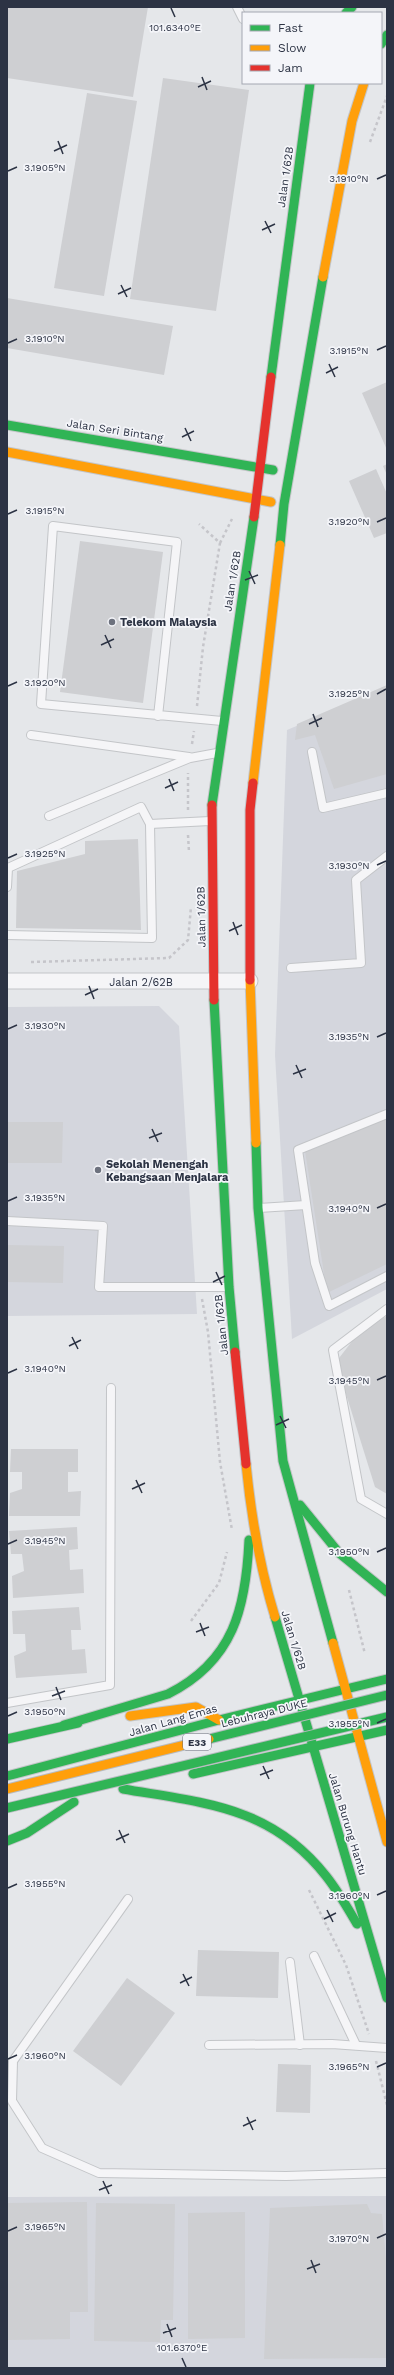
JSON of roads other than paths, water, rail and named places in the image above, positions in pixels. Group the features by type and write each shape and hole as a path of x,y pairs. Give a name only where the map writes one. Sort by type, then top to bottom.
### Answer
{"main road":[{"name":"Jalan 1/62B","path":"310,84 259,467 257,500 218,753 211,821 214,982 229,1287 250,1501 268,1594 300,1700 312,1748"},
{"path":"364,84 352,121 337,197 284,504 268,667 250,810 250,981 258,1208 283,1461 360,1736 387,1842"},
{"name":"Jalan Seri Bintang","path":"7,425 290,472"},
{"path":"7,452 284,504"},
{"path":"288,1483 310,1520 337,1554 356,1571 387,1592"},
{"path":"7,1739 64,1724 182,1689 197,1678 211,1663 235,1622 244,1600 248,1572 250,1501"},
{"name":"Jalan Lang Emas","path":"7,1776 346,1687 387,1679"},
{"name":"Lebuhraya DUKE","path":"7,1789 387,1695"},
{"path":"64,1724 196,1707 219,1720"},
{"name":"E33","path":"7,1808 387,1717"},
{"path":"184,1776 387,1730"},
{"name":"Jalan Burung Hantu","path":"312,1748 387,1998"},
{"path":"44,1809 123,1789 168,1780"},
{"path":"123,1789 208,1804 258,1819 280,1832 301,1848 334,1886 374,1952"},
{"path":"7,1841 27,1833 74,1802"}],"street":[{"name":"Jalan 2/62B","path":"7,981 250,981"}],"lane":[{"path":"237,7 242,17"},
{"path":"158,716 177,542 53,526 41,704 158,716 223,721"},
{"path":"31,735 190,758"},
{"path":"312,752 323,808 387,793"},
{"path":"50,816 190,758 218,753"},
{"path":"7,887 8,868 141,807 150,824 152,938 7,934"},
{"path":"150,824 211,821"},
{"path":"291,968 361,963 356,880 387,856"},
{"path":"387,1114 298,1150 315,1263 329,1306 387,1276"},
{"path":"258,1208 306,1205"},
{"path":"7,1222 103,1226 99,1287 229,1287"},
{"path":"387,1309 333,1350 361,1499 387,1514"},
{"path":"7,1702 110,1685 111,1388"},
{"path":"128,1899 13,2061 12,2101 42,2148 99,2173 286,2176 387,2173"},
{"path":"314,1956 356,2045"},
{"path":"290,1962 300,2045"},
{"path":"209,2045 356,2045 387,2048"}],"place":[{"name":"Telekom Malaysia","path":"112,622"},
{"name":"Sekolah Menengah Kebangsaan Menjalara","path":"98,1170"}]}
